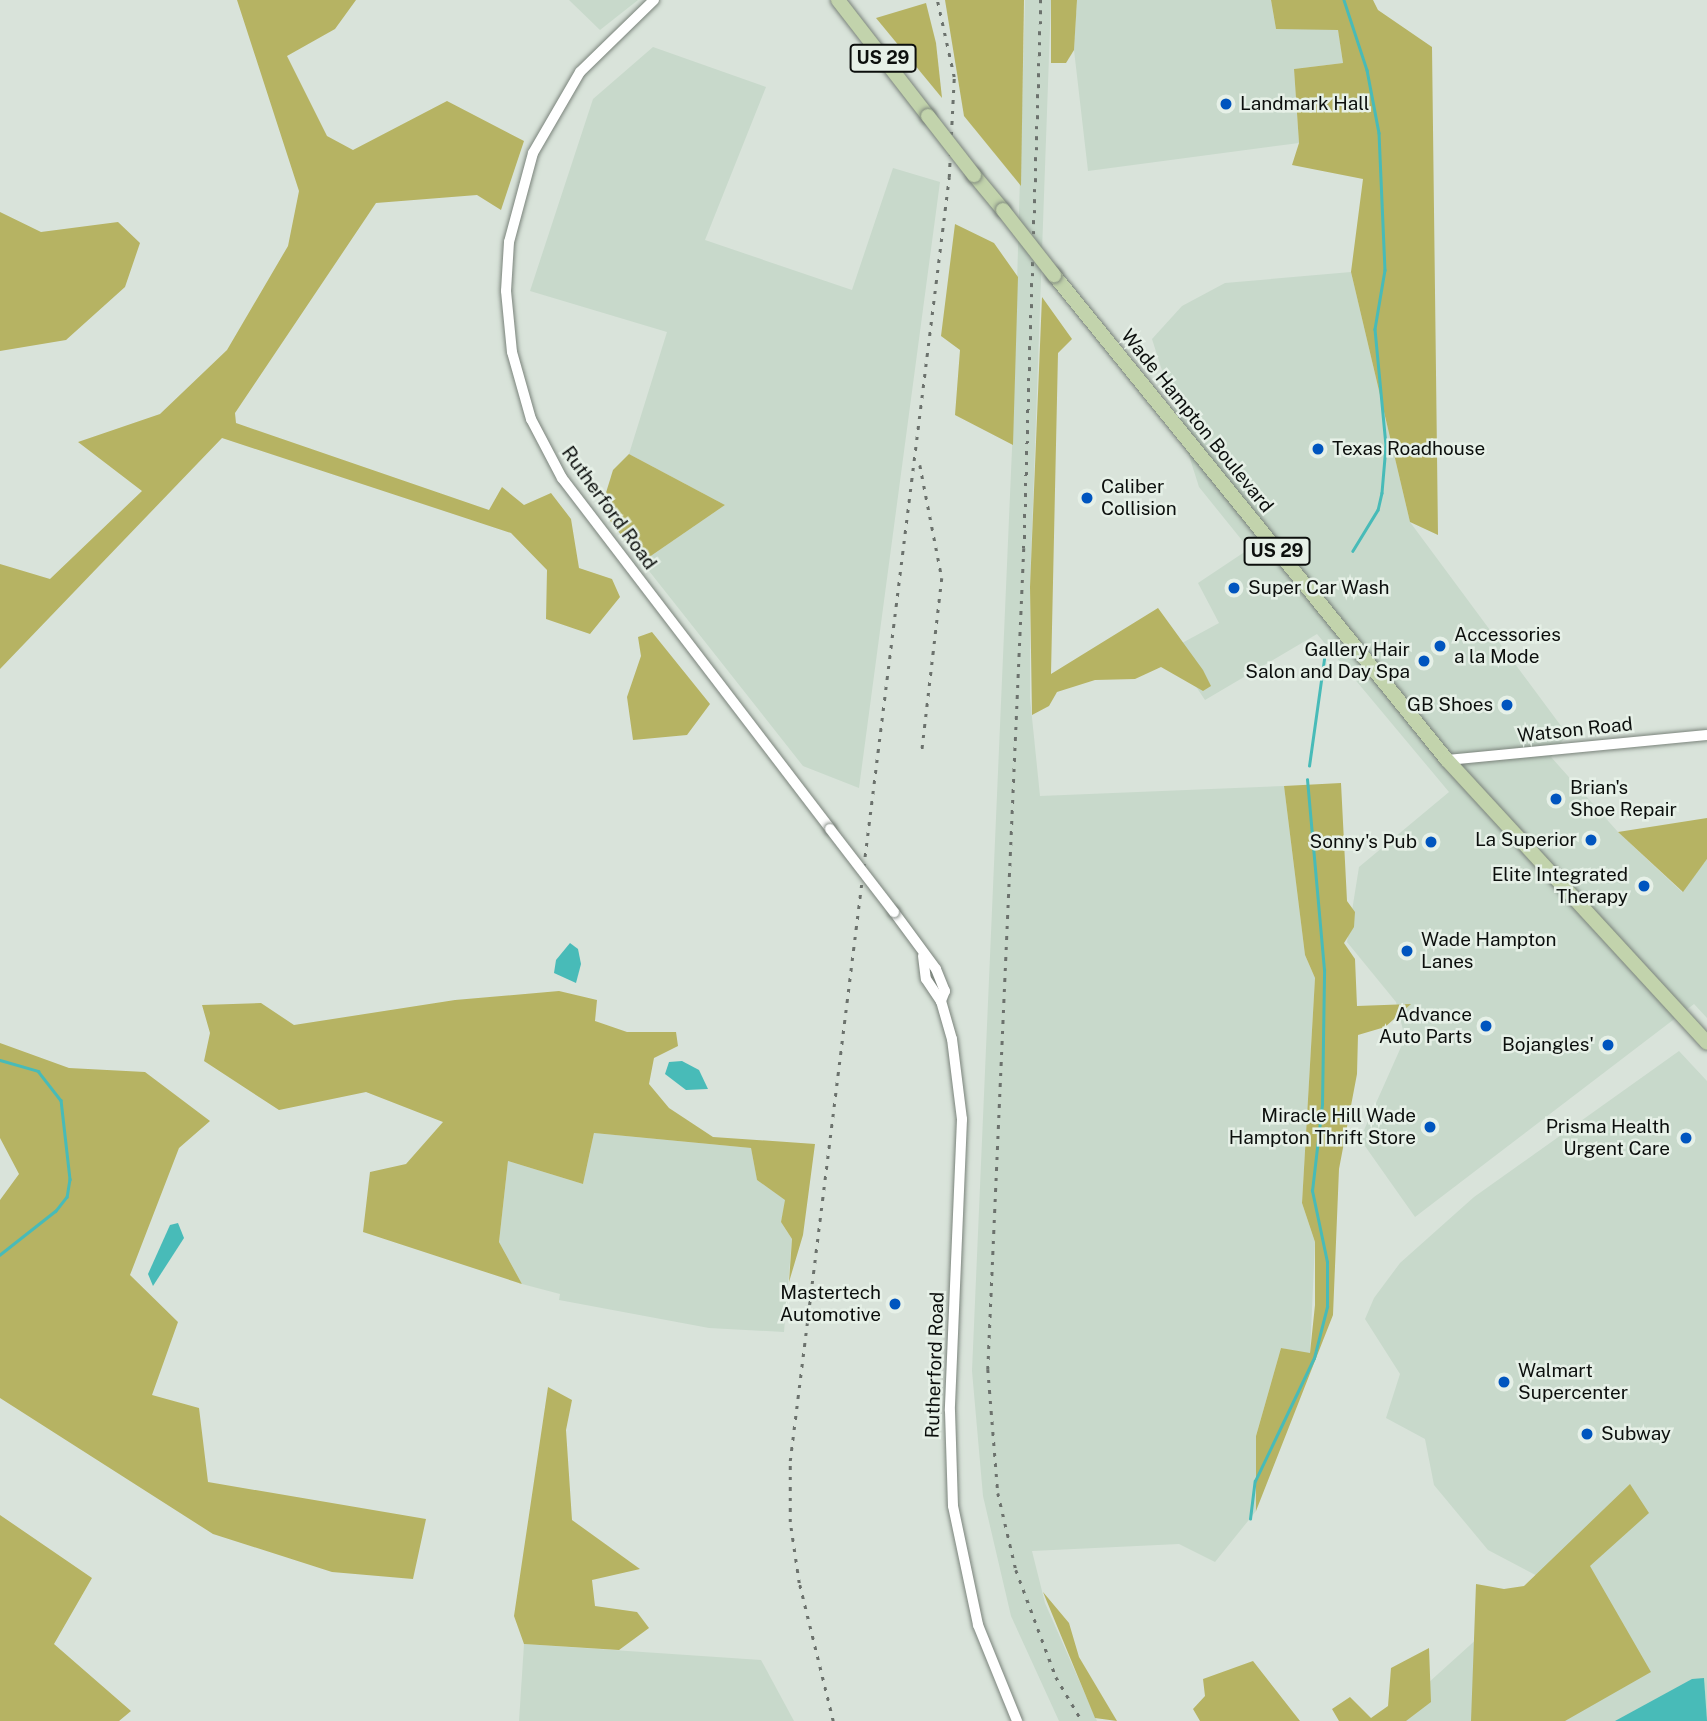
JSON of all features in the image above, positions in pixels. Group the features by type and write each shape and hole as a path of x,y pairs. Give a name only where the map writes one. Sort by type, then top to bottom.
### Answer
{"main road":[{"name":"Wade Hampton Boulevard","path":"838,0 1054,275 1447,760 1707,1043"}],"street":[{"name":"Rutherford Road","path":"654,0 580,72 533,153 509,242 506,291 512,352 531,419 562,478 894,912 923,956 926,979 941,1001 957,1067 962,1119 950,1411 953,1506 978,1625 1017,1721"},
{"name":"Watson Road","path":"1447,760 1707,735"}],"shaded area":[{"path":"237,0 356,0 335,29 287,56 327,136 353,150 447,101 524,141 501,210 477,195 376,203 235,413 236,423 489,510 502,487 524,505 551,493 571,519 579,568 612,579 620,597 590,634 546,619 547,570 511,533 222,438 0,669 0,564 50,579 142,491 78,442 160,414 227,350 288,246 299,191"},
{"path":"569,0 638,0 600,30"},
{"path":"945,0 1024,0 1021,186 964,116"},
{"path":"1025,0 1051,0 1030,587 1030,698 1040,796 1284,786 1305,955 1315,978 1302,1203 1315,1242 1310,1354 1281,1348 1256,1436 1256,1511 1215,1562 1179,1544 1032,1551 1045,1603 1097,1721 1059,1721 1011,1616 983,1496 972,1371 1013,426"},
{"path":"1051,0 1077,0 1074,50 1066,63 1051,63"},
{"path":"1077,0 1271,0 1276,29 1338,29 1343,63 1294,69 1299,143 1088,171 1074,50"},
{"path":"1271,0 1373,0 1378,10 1432,47 1438,535 1410,522 1351,272 1363,179 1292,165 1299,143 1294,69 1343,63 1338,30 1276,29"},
{"path":"926,3 936,43 942,98 876,18"},
{"path":"653,47 766,87 705,240 852,290 893,168 940,182 859,788 803,766 642,562 725,505 629,454 667,332 530,291 593,99"},
{"path":"0,212 41,232 118,222 140,243 125,287 66,340 0,351"},
{"path":"955,224 994,243 1018,277 1013,445 955,415 960,350 941,336"},
{"path":"1351,272 1410,522 1567,734 1551,757 1618,832 1682,892 1707,859 1707,1018 1694,1004 1415,1217 1360,1139 1405,1038 1396,1002 1347,942 1359,867 1449,792 1317,634 1205,700 1171,649 1219,623 1198,583 1249,549 1199,487 1152,339 1182,306 1225,283"},
{"path":"1042,297 1072,339 1058,353 1051,674 1158,608 1203,670 1211,686 1203,691 1161,667 1135,679 1095,680 1057,692 1049,706 1032,715 1030,587"},
{"path":"629,454 725,505 642,562 601,509 613,470"},
{"path":"652,632 710,704 687,735 633,740 627,697 641,656 638,637"},
{"path":"1341,783 1347,901 1355,912 1354,927 1344,943 1355,959 1357,1006 1411,1004 1385,1027 1358,1035 1357,1074 1339,1169 1333,1315 1256,1511 1256,1436 1281,1348 1310,1353 1315,1305 1315,1242 1302,1203 1315,978 1305,955 1284,786"},
{"path":"1707,818 1707,859 1683,892 1618,832"},
{"path":"559,991 597,1000 595,1021 627,1032 676,1032 678,1046 654,1058 649,1084 669,1108 713,1137 815,1144 803,1235 789,1282 792,1239 781,1222 785,1200 757,1180 751,1148 594,1133 583,1184 508,1161 499,1242 522,1284 363,1232 370,1172 406,1164 443,1122 366,1092 279,1110 204,1061 210,1033 202,1005 261,1003 294,1025 455,1000"},
{"path":"0,1043 69,1068 145,1072 210,1121 179,1148 130,1275 178,1322 152,1395 199,1408 208,1482 426,1519 413,1579 332,1572 213,1534 0,1398 0,1200 19,1174 0,1138"},
{"path":"1679,1051 1707,1081 1707,1721 1386,1721 1543,1579 1488,1550 1434,1485 1425,1439 1386,1418 1400,1374 1365,1319 1374,1298 1400,1263 1474,1197"},
{"path":"594,1133 751,1148 757,1180 786,1200 781,1222 792,1239 784,1332 709,1328 559,1300 560,1294 522,1284 499,1242 508,1161 583,1184"},
{"path":"548,1387 572,1400 566,1430 572,1520 640,1569 592,1580 595,1606 637,1612 649,1628 619,1650 524,1644 514,1616"},
{"path":"1630,1484 1649,1513 1590,1566 1651,1672 1565,1721 1471,1721 1476,1584 1504,1589 1524,1586"},
{"path":"0,1515 92,1578 54,1644 131,1711 119,1721 0,1721"},
{"path":"1043,1592 1069,1623 1079,1657 1117,1721 1095,1718"},
{"path":"524,1644 761,1660 794,1721 519,1721"},
{"path":"1429,1648 1431,1702 1406,1721 1339,1721 1332,1709 1350,1697 1371,1718 1388,1706 1391,1668"},
{"path":"1253,1661 1300,1721 1200,1721 1193,1709 1205,1696 1203,1679"}],"water":[{"path":"570,943 578,949 581,964 576,983 554,973 556,960"},
{"path":"682,1061 699,1070 708,1089 686,1090 665,1074 669,1062"},
{"path":"178,1223 184,1238 153,1286 148,1274 170,1225"},
{"path":"1704,1678 1707,1721 1615,1721 1692,1679"}],"waterway":[{"path":"1344,0 1367,70 1379,133 1385,270 1375,329 1386,446 1382,493 1378,510 1353,551"},
{"path":"1309,766 1324,659"},
{"path":"1250,1519 1255,1481 1314,1358 1327,1307 1327,1262 1312,1191 1322,1104 1324,970 1307,780"},
{"path":"0,1060 38,1071 61,1100 70,1179 67,1197 56,1211 0,1255"}],"railway":[{"path":"833,1721 799,1583 790,1522 790,1461 949,177 954,77 937,0"},
{"path":"1041,0 1024,548 988,1369 998,1493 1016,1570 1056,1677 1082,1721"},
{"path":"920,465 942,578 922,752"}],"place":[{"name":"Landmark Hall","path":"1226,104"},
{"name":"Texas Roadhouse","path":"1318,449"},
{"name":"Caliber Collision","path":"1087,498"},
{"name":"Super Car Wash","path":"1234,588"},
{"name":"Accessories a la Mode","path":"1440,646"},
{"name":"Gallery Hair Salon and Day Spa","path":"1424,661"},
{"name":"GB Shoes","path":"1507,705"},
{"name":"Brian's Shoe Repair","path":"1556,799"},
{"name":"La Superior","path":"1591,840"},
{"name":"Sonny's Pub","path":"1431,842"},
{"name":"Elite Integrated Therapy","path":"1644,886"},
{"name":"Wade Hampton Lanes","path":"1407,951"},
{"name":"Advance Auto Parts","path":"1486,1026"},
{"name":"Bojangles'","path":"1608,1045"},
{"name":"Miracle Hill Wade Hampton Thrift Store","path":"1430,1127"},
{"name":"Prisma Health Urgent Care","path":"1686,1138"},
{"name":"Mastertech Automotive","path":"895,1304"},
{"name":"Walmart Supercenter","path":"1504,1382"},
{"name":"Subway","path":"1587,1434"}]}
